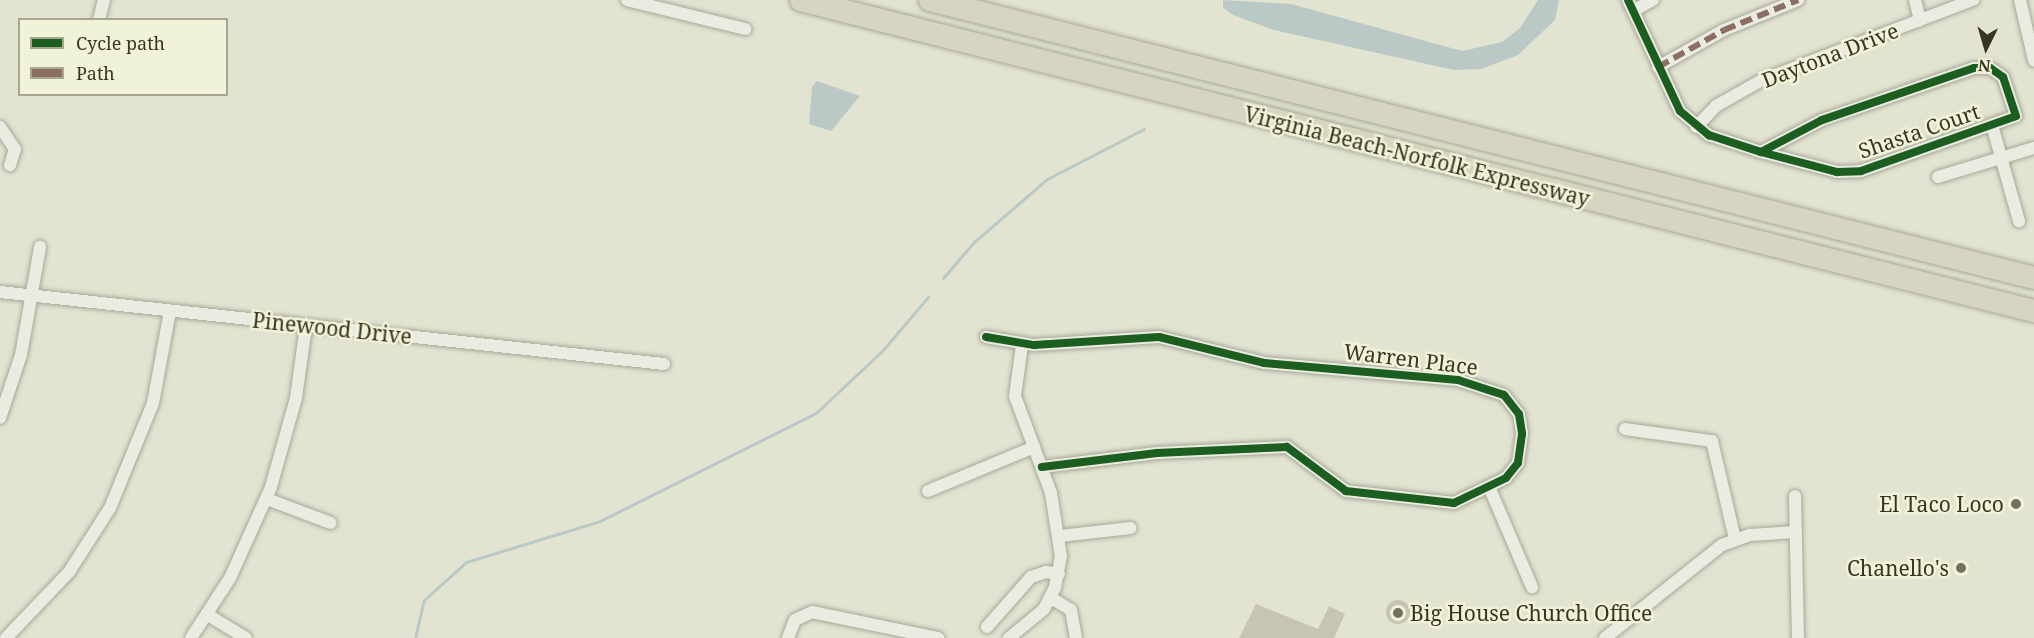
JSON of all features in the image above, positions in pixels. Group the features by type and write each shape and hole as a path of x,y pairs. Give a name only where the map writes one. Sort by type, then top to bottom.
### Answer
{"highway":[{"name":"Virginia Beach-Norfolk Expressway","path":"801,0 2034,311"},
{"name":"Virginia Beach-Norfolk Expressway","path":"930,0 2034,278"}],"street":[{"path":"100,18 104,0"},
{"path":"627,0 745,29"},
{"path":"1653,0 1630,5 1672,99 1696,127"},
{"path":"1658,67 1724,30 1798,0"},
{"path":"1915,0 1920,20"},
{"name":"Daytona Drive","path":"1696,127 1716,106 1762,80 1973,0"},
{"path":"2020,0 2034,60"},
{"name":"Shasta Court","path":"1696,127 1761,152 1849,173 2016,116 2003,77 1990,68 1974,68 1822,120 1761,152"},
{"path":"1992,125 2019,221"},
{"path":"0,128 15,149 10,165"},
{"path":"1938,177 2034,148"},
{"path":"0,418 21,355 40,247"},
{"name":"Pinewood Drive","path":"0,292 664,364"},
{"path":"6,638 69,572 110,508 153,403 170,311"},
{"path":"191,638 208,615 267,499 296,398 306,326"},
{"name":"Warren Place","path":"986,337 1022,345 1159,337 1264,363 1372,370 1479,384 1512,403 1522,434 1518,463 1490,489 1454,503 1356,494 1334,484 1287,447 1148,454 1042,467"},
{"path":"1009,638 1035,621 1051,598 1059,574 1060,536 1042,467 1015,396 1022,345"},
{"path":"1625,429 1712,441 1735,539"},
{"path":"928,491 1034,447"},
{"path":"1490,489 1532,587"},
{"path":"1795,495 1798,638"},
{"path":"267,499 331,523"},
{"path":"1060,536 1131,528"},
{"path":"1605,638 1735,539 1796,532"},
{"path":"987,627 1031,577 1046,572 1059,574"},
{"path":"1051,598 1071,610 1076,638"},
{"path":"788,638 795,620 812,612 938,638"},
{"path":"208,615 246,638"}],"shaded area":[{"path":"1223,0 1291,4 1462,51 1502,42 1520,28 1538,0 1559,0 1555,20 1518,55 1481,69 1454,70 1274,30 1233,15 1223,8"},
{"path":"817,81 860,96 831,131 809,124 812,87"}],"building":[{"name":"Big House Church Office","path":"1398,600 1407,603 1410,612 1407,621 1398,624 1389,621 1386,612 1389,603"},
{"path":"1256,604 1318,629 1329,606 1345,614 1334,638 1239,638"}],"waterway":[{"path":"943,278 974,242 1047,179 1144,129"},
{"path":"415,638 424,600 466,562 600,521 816,413 883,350 928,297"}],"marked path":[{"path":"1658,67 1724,30 1798,0"}],"cycle path":[{"path":"1628,0 1680,111 1709,135 1761,152 1837,172 1861,171 2016,116 2003,77 1990,68 1974,68 1822,120 1761,152"},
{"path":"986,337 1034,345 1159,337 1264,363 1458,380 1504,395 1519,414 1522,434 1518,463 1506,478 1454,503 1346,491 1287,447 1157,453 1042,467"}],"place":[{"name":"El Taco Loco","path":"2016,504"},
{"name":"Chanello's","path":"1961,568"},
{"name":"Big House Church Office","path":"1398,613"}]}
